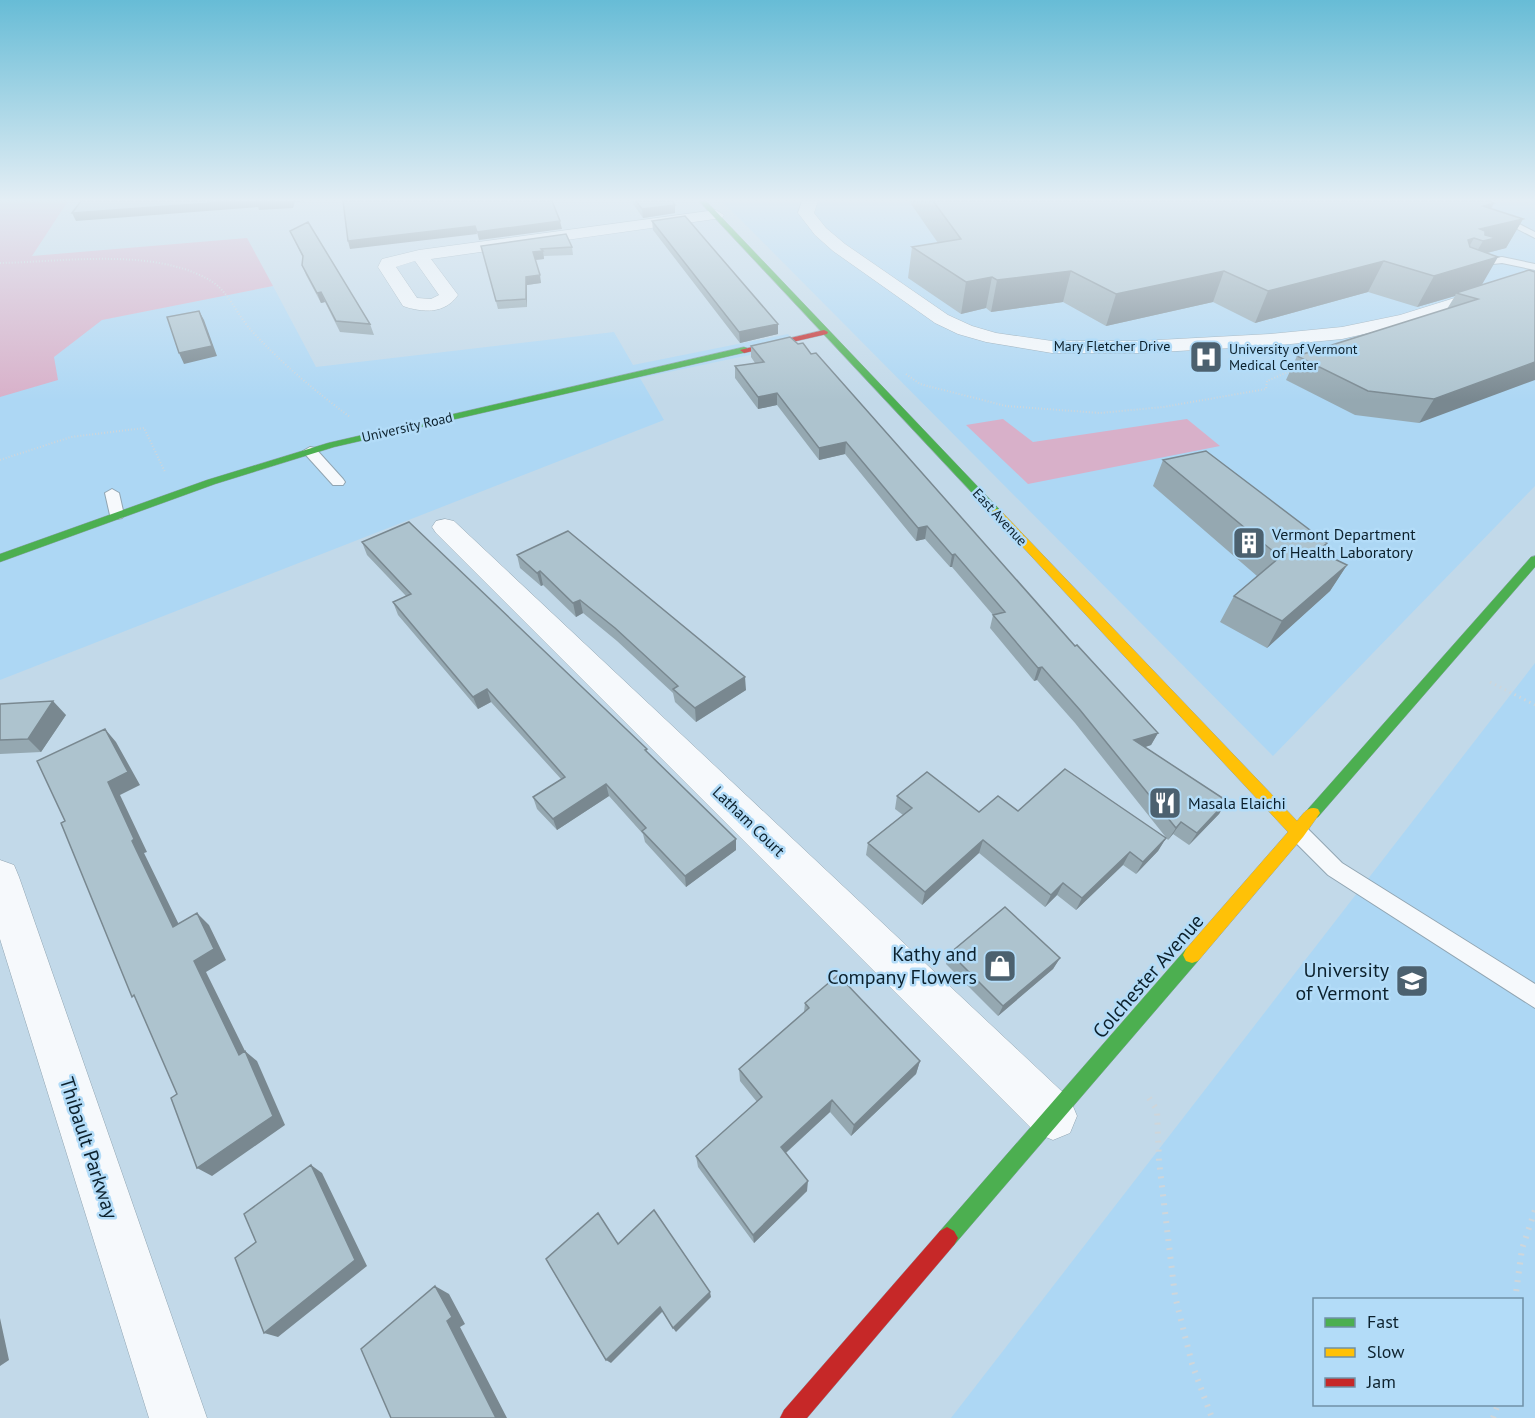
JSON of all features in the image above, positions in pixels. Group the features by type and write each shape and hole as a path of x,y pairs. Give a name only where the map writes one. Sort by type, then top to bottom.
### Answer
{"main road":[{"name":"East Avenue","path":"764,267 1298,832"},
{"name":"University Road","path":"0,558 175,494 310,451 374,434 824,332"},
{"name":"Colchester Avenue","path":"792,1418 1535,560"}],"street":[{"name":"Mary Fletcher Drive","path":"866,267 931,315 965,330 997,339 1040,346 1094,348 1298,338 1385,325 1426,314 1489,286 1535,278"},
{"name":"Latham Court","path":"445,527 1053,1116"},
{"name":"Thibault Parkway","path":"0,878 178,1418"}],"lane":[{"path":"310,451 338,482"},
{"path":"112,494 117,515"},
{"path":"1298,832 1335,869 1535,997"}],"path":[{"path":"175,267 209,280 220,288 249,328 316,393 374,434"},
{"path":"903,372 920,384 996,404 1100,413 1163,407 1266,389 1267,381 1295,369"},
{"path":"0,460 71,437 144,428 175,494"},
{"path":"1490,682 1535,705"},
{"path":"1149,1098 1157,1110 1159,1161 1175,1296 1192,1364 1212,1418"},
{"path":"1515,1298 1522,1249 1535,1210"}],"shaded area":[{"path":"0,267 263,267 273,286 102,320 54,357 58,380 0,397"},
{"name":"University of Vermont Medical Center","path":"788,267 1535,267 1535,486 1273,756"},
{"path":"273,286 316,367 614,332 633,365 788,334 797,345 640,378 664,420 0,680 0,340"},
{"path":"1003,419 1033,442 1187,419 1220,446 1028,484 966,425"},
{"name":"University of Vermont","path":"1535,663 1535,1418 951,1418"}],"building":[{"path":"303,267 335,267 370,324 336,321 321,292 317,293"},
{"path":"487,267 538,267 540,275 526,277 526,299 496,301"},
{"path":"688,267 729,267 778,324 739,332"},
{"path":"943,267 1360,267 1268,291 1224,271 1116,294 1071,271 997,280 992,277 966,282"},
{"path":"1405,267 1464,267 1434,276"},
{"path":"1529,270 1535,272 1535,362 1434,399 1368,391 1297,356 1478,299 1456,293"},
{"path":"199,311 212,346 179,353 167,317"},
{"path":"790,337 798,344 803,343 811,354 816,353 1075,646 1077,645 1158,733 1134,740 1227,801 1197,833 1181,822 1176,828 1080,710 1042,667 1038,668 993,615 1005,612 955,554 952,555 927,526 918,528 846,442 819,448 777,393 758,397 735,366 764,362 751,346"},
{"path":"1206,451 1327,543 1318,551 1347,565 1282,621 1234,596 1280,557 1163,460"},
{"path":"409,522 647,749 645,750 736,839 685,876 642,831 646,828 606,784 553,819 533,797 565,777 487,689 473,697 393,602 411,594 362,542"},
{"path":"568,531 745,677 695,708 673,689 678,686 615,628 580,600 573,603 540,571 537,573 517,555"},
{"path":"53,701 28,739 0,740 0,704"},
{"path":"105,729 128,772 108,782 134,839 132,841 173,927 197,913 214,949 194,961 239,1055 245,1051 273,1116 197,1168 171,1098 177,1094 134,995 132,997 61,823 65,821 37,761"},
{"path":"1065,769 1166,838 1143,862 1130,852 1082,898 1063,883 1051,895 983,840 925,892 868,843 912,808 897,796 927,772 979,812 998,796 1018,811"},
{"name":"Kathy and Company Flowers","path":"1005,907 1060,958 1003,1006 950,953"},
{"path":"838,975 920,1061 854,1125 832,1100 781,1147 808,1181 753,1235 696,1156 762,1097 739,1069 809,1008 805,1003"},
{"path":"311,1165 355,1260 264,1333 235,1258 256,1242 244,1214"},
{"path":"654,1210 710,1292 673,1328 660,1307 606,1360 546,1259 598,1213 618,1244"},
{"path":"435,1286 452,1317 447,1321 496,1418 391,1418 361,1349"}],"traffic: fast":[{"path":"765,267 996,512"},
{"path":"0,558 211,482 331,445 744,350"},
{"path":"1313,813 1535,560"},
{"path":"947,1238 1192,955"}],"traffic: slow":[{"path":"996,512 1298,832"},
{"path":"1192,955 1313,813"}],"traffic: jam":[{"path":"744,350 824,332"},
{"path":"792,1418 947,1238"}],"place":[{"name":"University of Vermont Medical Center","path":"1206,357"},
{"name":"Vermont Department of Health Laboratory","path":"1249,543"},
{"name":"Masala Elaichi","path":"1165,803"},
{"name":"Kathy and Company Flowers","path":"1000,966"},
{"name":"University of Vermont","path":"1412,981"}]}
